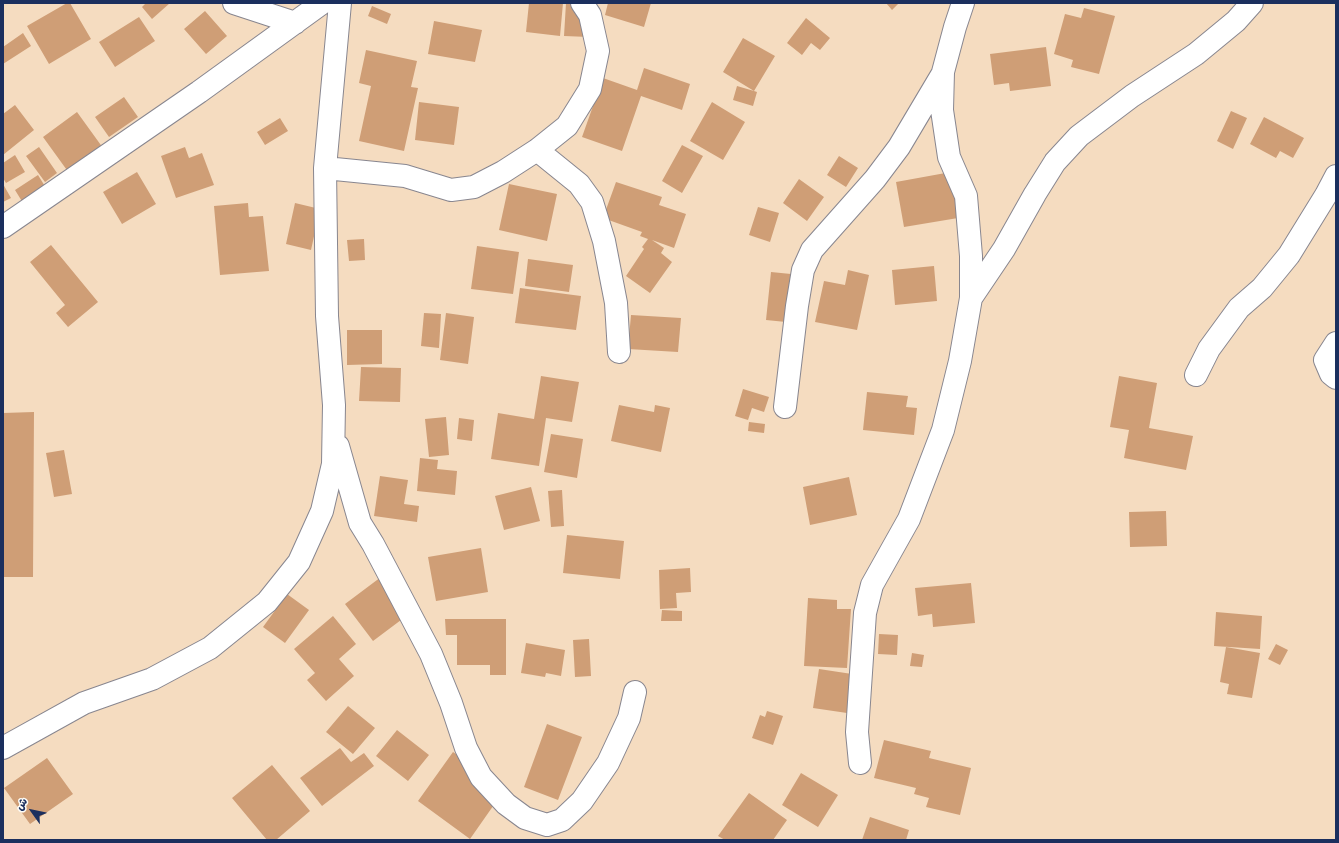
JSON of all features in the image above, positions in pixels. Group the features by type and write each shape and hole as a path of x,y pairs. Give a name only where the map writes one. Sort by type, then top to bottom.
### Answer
{"street":[{"path":"234,3 295,23"},
{"path":"3,228 199,92 322,3"},
{"path":"3,748 84,703 152,679 210,648 267,602 299,562 322,511 333,464 334,405 327,316 325,168 340,3"},
{"path":"325,168 405,176 451,190 474,188 503,172 537,150 567,126 590,89 598,51 590,15 582,3"},
{"path":"860,763 857,732 865,613 872,585 909,519 943,430 960,361 971,298 971,256 966,196 950,157 942,110 943,72 963,3"},
{"path":"971,298 1004,248 1055,162 1080,136 1132,96 1196,54 1236,21 1252,3"},
{"path":"785,407 797,306 803,270 812,250 875,179 899,147 943,72"},
{"path":"537,150 579,184 592,202 604,241 616,303 620,352"},
{"path":"1196,375 1209,349 1239,308 1262,288 1289,255 1336,176"},
{"path":"1336,343 1325,360 1331,374 1336,378"},
{"path":"333,427 360,523 373,544 431,654 451,703 466,748 481,777 506,804 525,818 547,825 562,820 582,801 608,763 629,718 636,692"}],"building":[{"path":"67,3 70,3 91,39 49,64 27,26"},
{"path":"146,3 170,3 152,19 142,7"},
{"path":"529,3 563,3 560,36 526,32"},
{"path":"566,3 590,3 589,37 564,36"},
{"path":"608,3 651,3 644,27 605,15"},
{"path":"886,3 899,3 892,10"},
{"path":"372,6 391,14 387,24 368,16"},
{"path":"1084,8 1115,16 1099,74 1071,67 1073,60 1054,54 1065,14 1081,18"},
{"path":"205,11 227,36 206,54 184,29"},
{"path":"139,17 155,41 115,67 99,42"},
{"path":"806,18 830,38 820,50 811,43 802,55 787,43"},
{"path":"434,21 482,30 475,62 428,54"},
{"path":"23,33 31,46 3,64 3,47"},
{"path":"743,38 775,56 754,91 723,72"},
{"path":"1046,47 1051,86 1010,91 1009,83 994,85 990,54"},
{"path":"366,50 417,61 411,87 418,88 404,151 359,141 371,86 359,83"},
{"path":"644,68 690,84 682,110 641,96 622,151 582,137 603,78 637,90"},
{"path":"737,86 757,92 753,106 733,100"},
{"path":"124,97 138,117 109,137 95,117"},
{"path":"419,102 459,107 454,145 415,140"},
{"path":"712,102 745,122 723,160 690,141"},
{"path":"15,105 34,130 3,155 3,114"},
{"path":"1231,111 1247,118 1233,149 1217,141"},
{"path":"77,112 103,148 69,173 43,137"},
{"path":"1264,117 1304,138 1293,158 1280,151 1276,158 1250,144"},
{"path":"280,118 288,131 265,145 257,132"},
{"path":"682,145 703,156 682,193 662,181"},
{"path":"39,147 57,173 45,182 26,156"},
{"path":"185,147 189,158 202,153 214,185 176,198 161,156"},
{"path":"15,155 25,172 6,183 3,178 3,163"},
{"path":"839,156 858,168 846,187 827,175"},
{"path":"137,172 156,204 122,224 103,192"},
{"path":"951,172 958,218 904,227 896,182"},
{"path":"38,175 46,188 23,203 15,190"},
{"path":"799,179 824,197 807,221 783,203"},
{"path":"616,182 662,197 659,205 686,214 674,248 652,240 664,248 661,253 672,262 650,293 626,276 644,249 642,247 648,239 640,236 642,232 603,218"},
{"path":"3,184 11,198 3,202"},
{"path":"509,184 557,194 547,241 499,230"},
{"path":"248,203 249,217 263,216 269,271 220,275 214,206"},
{"path":"295,203 320,209 311,250 286,244"},
{"path":"758,207 779,213 770,242 749,235"},
{"path":"364,239 365,260 349,261 347,240"},
{"path":"51,245 98,302 68,327 56,313 65,305 30,262"},
{"path":"477,246 519,252 513,294 471,289"},
{"path":"528,259 573,265 569,292 525,286"},
{"path":"934,266 937,301 895,305 892,270"},
{"path":"848,270 869,275 857,330 815,322 824,281 845,285"},
{"path":"771,272 791,274 786,322 766,320"},
{"path":"520,288 581,296 576,330 515,323"},
{"path":"424,313 441,314 439,348 421,346"},
{"path":"446,313 474,317 468,364 440,360"},
{"path":"631,315 681,318 678,352 628,349"},
{"path":"347,330 382,330 382,364 347,365"},
{"path":"361,367 401,368 400,402 359,401"},
{"path":"541,376 579,382 572,422 546,418 539,466 491,459 498,413 534,419"},
{"path":"1119,376 1157,383 1149,428 1193,436 1186,470 1124,458 1129,430 1110,427"},
{"path":"743,389 769,397 764,412 752,408 748,420 735,416"},
{"path":"867,392 908,396 906,407 917,408 914,435 863,430"},
{"path":"619,405 654,412 655,405 670,408 661,452 611,441"},
{"path":"34,412 33,577 3,577 3,413"},
{"path":"446,417 449,455 429,457 425,419"},
{"path":"459,418 474,420 472,441 457,439"},
{"path":"749,422 765,424 764,433 748,431"},
{"path":"551,434 583,439 577,478 544,472"},
{"path":"64,450 72,494 54,497 46,453"},
{"path":"420,458 438,460 437,469 457,471 455,495 417,491"},
{"path":"380,476 408,480 404,504 419,506 417,522 374,516"},
{"path":"849,477 857,515 810,525 803,487"},
{"path":"531,487 540,521 504,530 495,496"},
{"path":"562,490 564,526 551,527 548,491"},
{"path":"1166,511 1167,546 1130,547 1129,512"},
{"path":"567,535 624,541 620,579 563,573"},
{"path":"481,548 488,592 436,601 428,557"},
{"path":"690,568 691,592 676,593 677,608 660,609 659,570"},
{"path":"381,577 409,614 373,641 345,604"},
{"path":"971,583 975,623 933,627 932,614 918,616 915,588"},
{"path":"287,594 309,610 285,643 263,627"},
{"path":"808,598 837,600 837,609 851,609 847,668 804,666"},
{"path":"662,610 682,611 682,621 661,621"},
{"path":"1216,612 1262,616 1260,649 1214,646"},
{"path":"333,616 356,644 339,659 354,676 326,701 307,680 315,673 294,649"},
{"path":"445,619 506,619 506,675 490,675 490,665 457,665 457,635 446,635"},
{"path":"879,634 898,635 897,655 878,654"},
{"path":"589,639 591,676 575,677 573,640"},
{"path":"526,643 565,650 561,676 546,673 545,677 521,673"},
{"path":"1276,644 1288,650 1280,665 1268,659"},
{"path":"1226,647 1260,653 1252,698 1227,694 1229,684 1220,682"},
{"path":"912,653 924,655 922,667 910,666"},
{"path":"819,669 852,674 847,713 813,708"},
{"path":"348,706 375,728 353,754 326,732"},
{"path":"767,711 783,716 773,745 752,738 760,715 765,717"},
{"path":"547,724 582,737 558,800 524,787"},
{"path":"397,730 429,755 408,781 376,756"},
{"path":"884,740 931,751 929,758 971,768 960,815 926,807 929,798 914,794 916,788 874,778"},
{"path":"340,748 351,762 364,753 374,766 322,806 300,778"},
{"path":"453,752 505,789 470,839 418,801"},
{"path":"47,758 73,794 30,824 4,788"},
{"path":"272,765 310,811 276,840 267,840 232,798"},
{"path":"801,773 838,795 818,827 782,805"},
{"path":"749,793 787,820 773,840 725,840 718,836"},
{"path":"870,817 909,830 906,840 862,840"}]}
